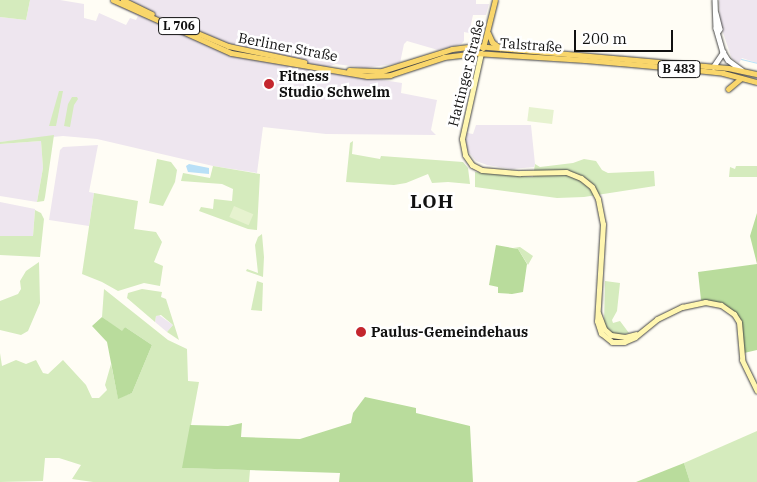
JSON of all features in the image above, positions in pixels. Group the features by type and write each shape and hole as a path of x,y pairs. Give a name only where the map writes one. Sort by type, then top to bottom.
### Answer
{"main road":[{"name":"Berliner Straße","path":"113,0 230,53 356,75 390,75 452,55 481,53"},
{"name":"Berliner Straße","path":"123,0 228,46 350,70 382,71 452,49 484,47"},
{"name":"Hattinger Straße","path":"495,0 462,139 463,149 468,161 478,168 490,171 572,174 589,184 596,195 603,224 598,326 609,340 624,342 662,317 691,304 705,302 721,305 734,314 739,322 740,354 746,371 757,391"},
{"path":"488,33 492,42 501,49"},
{"name":"Talstraße","path":"484,47 713,67 757,82"},
{"name":"Talstraße","path":"481,53 743,71 757,74"},
{"path":"728,89 738,78 743,78"}],"street":[{"path":"715,0 725,71"},
{"path":"713,67 724,55"},
{"path":"724,55 743,71"}],"shaded area":[{"path":"30,0 60,0 84,4 84,18 96,21 99,13 126,25 130,18 136,20 138,16 115,5 118,0 476,0 476,4 489,4 486,15 473,15 469,33 464,32 464,41 461,44 438,50 407,41 404,44 400,63 365,68 336,64 318,70 402,83 401,93 437,100 431,130 436,135 326,134 263,127 257,173 213,166 97,139 63,136 0,142 0,17 26,20"},
{"path":"719,0 757,0 757,63 742,58 739,63 732,59 720,24"},
{"path":"476,125 531,125 534,167 512,169 487,165 476,161 467,150 466,141 467,133 473,134"},
{"path":"41,141 43,168 37,202 0,196 0,144"},
{"path":"98,145 89,192 94,193 89,226 49,220 60,150 63,147"},
{"path":"0,202 35,209 33,236 0,236"},
{"path":"159,315 173,325 167,332 155,322 156,316"}],"green space":[{"path":"0,0 30,0 26,20 0,17"},
{"path":"59,91 63,91 56,126 49,126"},
{"path":"72,97 77,97 78,99 74,105 70,127 64,126 68,104"},
{"path":"529,107 554,110 552,124 527,121"},
{"path":"54,135 44,201 37,202 43,168 41,141 0,144 0,142"},
{"path":"353,141 352,154 380,159 381,156 463,162 468,168 470,184 432,183 428,174 406,183 394,185 346,182 350,143"},
{"path":"157,159 171,162 177,170 175,182 163,206 149,203"},
{"path":"584,159 596,161 602,170 608,173 654,171 655,186 584,197 557,198 475,187 475,172 533,177 535,164 540,167 573,163"},
{"path":"213,166 260,174 257,230 248,229 199,211 201,207 213,209 214,199 232,201 233,189 222,184 181,181 183,173 210,178"},
{"path":"736,166 757,166 757,177 729,177 730,167 735,169"},
{"path":"94,193 138,201 134,229 156,232 162,242 154,262 163,266 160,286 144,283 118,291 82,274"},
{"path":"234,206 253,214 249,225 229,217"},
{"path":"35,210 41,213 44,219 40,257 0,255 0,236 33,236"},
{"path":"757,213 757,264 750,236"},
{"path":"262,234 263,277 246,271 247,269 258,273 255,245 258,237"},
{"path":"496,245 518,249 527,264 523,292 512,294 498,293 498,287 489,285"},
{"path":"520,247 533,256 528,265 518,249 513,248"},
{"path":"39,262 40,303 28,331 21,335 0,330 0,301 18,294 21,289 20,281 26,271"},
{"path":"757,264 757,350 744,353 739,317 723,303 701,300 698,272"},
{"path":"257,281 263,283 262,311 251,310"},
{"path":"605,281 620,283 617,311 612,320 613,323 620,321 629,333 621,335 611,333 604,325"},
{"path":"104,289 168,340 187,349 188,381 199,382 183,468 250,470 249,482 93,482 72,479 81,465 59,458 45,458 43,481 0,482 0,353 2,366 16,360 26,364 36,360 43,373 48,374 63,360 86,385 92,398 99,398 107,390 105,385 111,364 118,398 132,393 152,345 125,327 122,332 102,317"},
{"path":"142,289 162,292 161,297 166,299 179,340 167,332 173,325 161,315 156,316 155,322 127,298 128,293"},
{"path":"102,317 122,331 125,327 152,345 132,393 118,399 107,342 92,326"},
{"path":"365,397 416,408 416,413 470,426 473,482 339,482 340,473 182,468 190,425 228,426 242,423 241,437 300,439 351,423 353,413"},
{"path":"757,431 757,482 690,482 684,463"},
{"path":"684,463 690,482 636,482"}],"water":[{"path":"189,164 209,168 209,174 188,172 186,166"}],"waterway":[{"path":"741,59 757,63"}],"place":[{"name":"Fitness Studio Schwelm","path":"269,84"},
{"name":"Paulus-Gemeindehaus","path":"361,332"}],"district":[{"name":"LOH","path":"432,202"}]}
